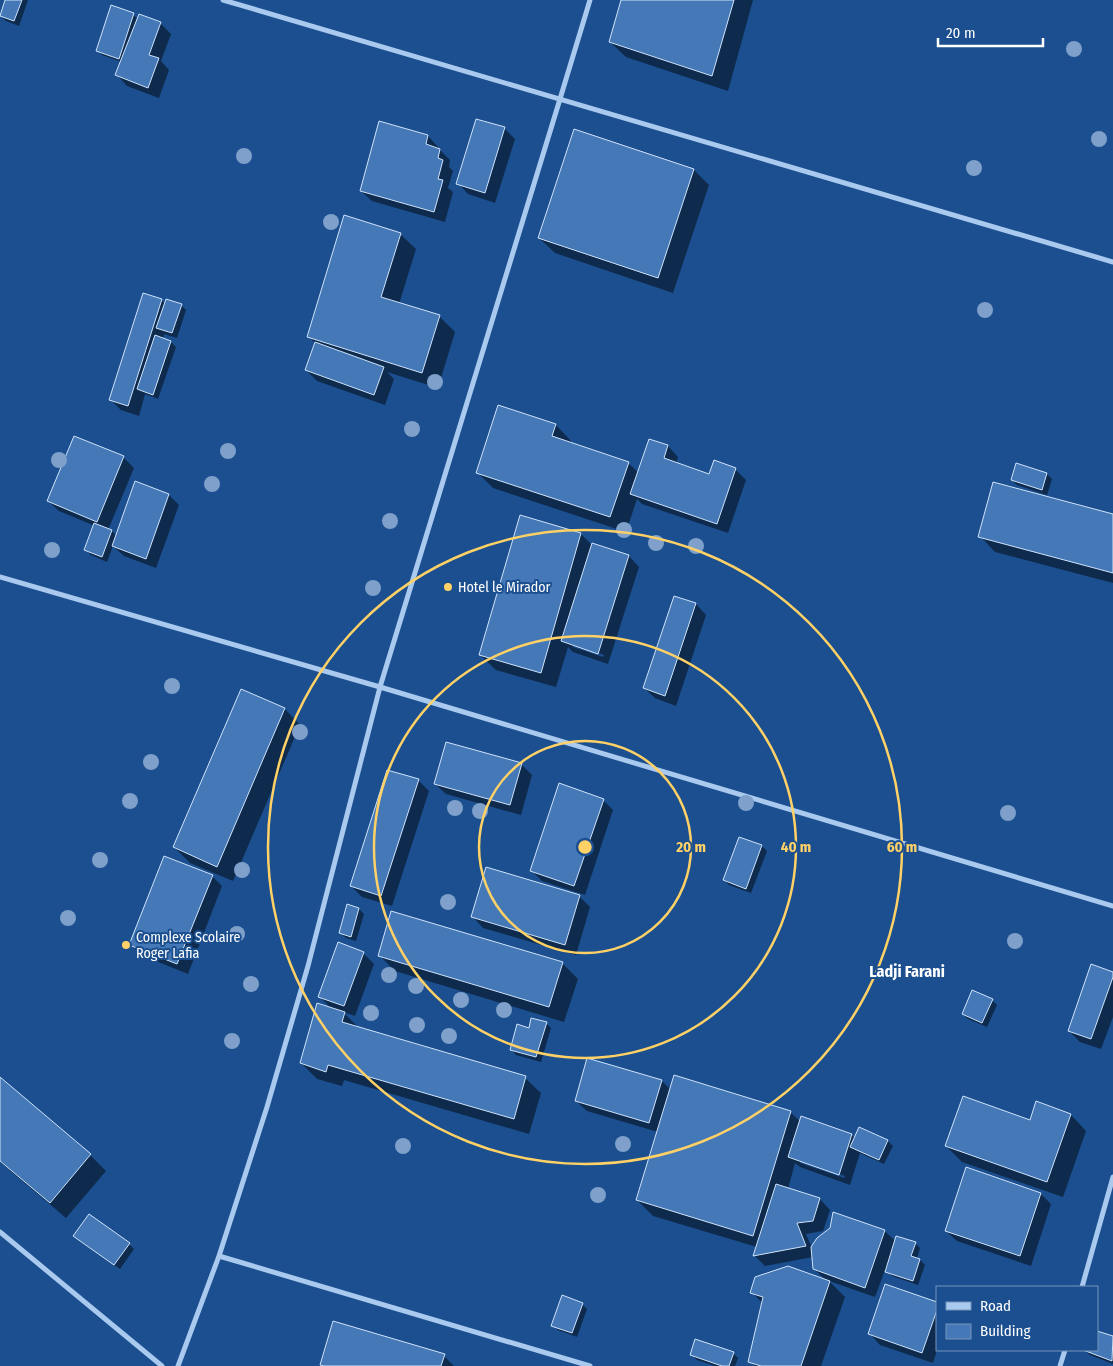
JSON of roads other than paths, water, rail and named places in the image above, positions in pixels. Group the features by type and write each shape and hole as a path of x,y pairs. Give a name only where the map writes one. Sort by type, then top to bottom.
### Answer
{"street":[{"path":"223,0 1113,262"},
{"path":"178,1366 219,1256 269,1098 308,966 380,687 590,0"},
{"path":"0,578 380,687 1113,906"},
{"path":"1082,1286 1113,1177"},
{"path":"0,1232 162,1366"},
{"path":"219,1256 590,1366"},
{"path":"1060,1366 1065,1351"}],"place":[{"name":"Hotel le Mirador","path":"448,587"},
{"name":"Complexe Scolaire Roger Lafia","path":"126,945"}],"district":[{"name":"Ladji Farani","path":"907,971"}]}
